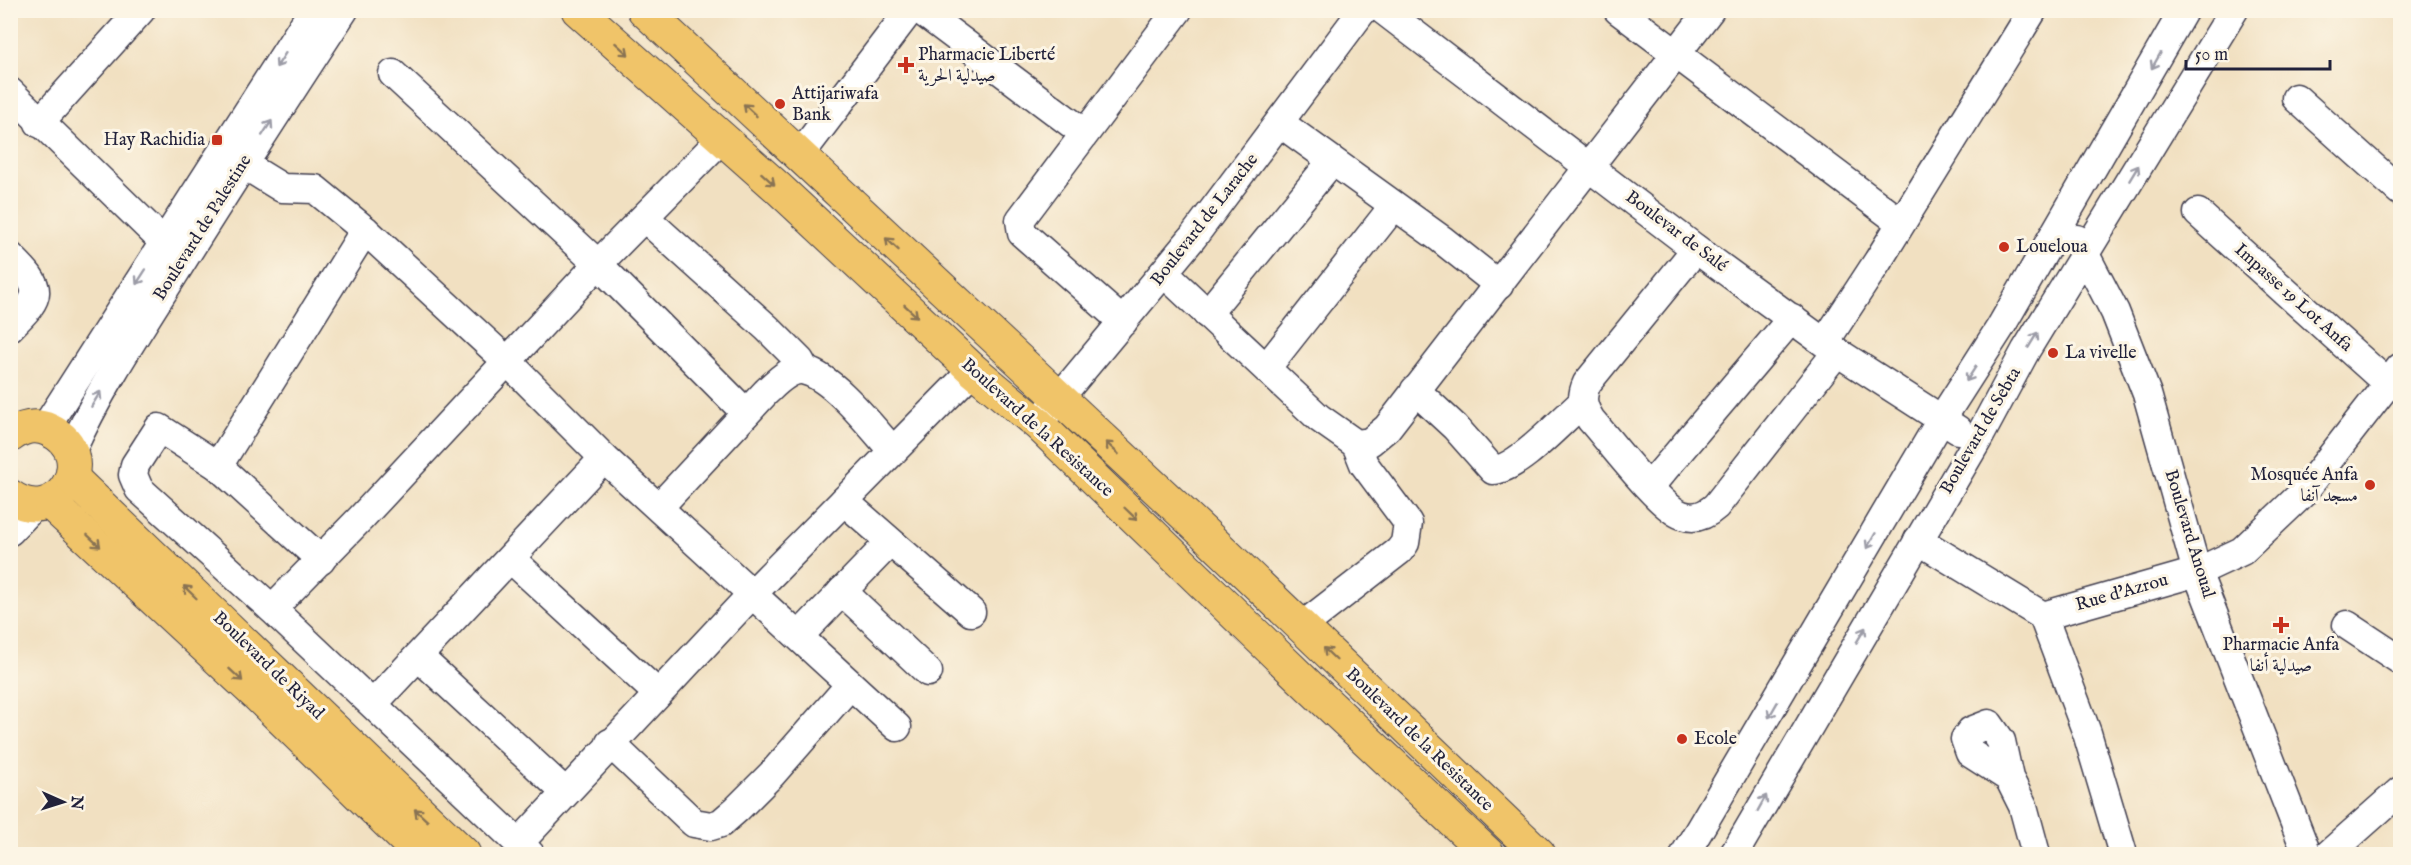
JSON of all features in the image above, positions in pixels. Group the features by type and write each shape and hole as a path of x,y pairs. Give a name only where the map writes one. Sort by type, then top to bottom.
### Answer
{"main road":[{"name":"Boulevard de la Resistance","path":"578,10 722,138 973,370 1038,424 1488,855"},
{"name":"Boulevard de la Resistance","path":"644,10 1301,627 1539,855"},
{"name":"Boulevard de Riyad","path":"21,429 56,433 72,465 464,855"},
{"path":"31,502 59,497 72,465"},
{"name":"Boulevard de Riyad","path":"31,502 251,690 420,855"}],"street":[{"path":"39,123 141,10"},
{"name":"Boulevard de Palestine","path":"21,429 173,251 243,164 344,10"},
{"path":"799,156 910,10"},
{"path":"920,10 1084,134"},
{"name":"Boulevard de Larache","path":"1038,424 1164,273 1280,123 1363,10"},
{"name":"Boulevar de Salé","path":"1383,10 1696,249 1831,347 1941,420 1977,441"},
{"path":"1618,10 1676,56 1900,222"},
{"path":"1356,444 1378,437 1499,285 1710,10"},
{"name":"Boulevard de Sebta","path":"1734,855 1977,441 2026,351 2234,10"},
{"path":"1582,403 1591,420 1674,511 1695,517 1709,512 1740,478 1831,347 1900,222 2031,11"},
{"name":"Boulevard de Palestine","path":"72,465 90,411 173,251 302,15"},
{"path":"1122,322 1022,233 1020,225 1024,213 1084,134 1165,15"},
{"path":"2172,16 2205,55"},
{"name":"Boulevard de Sebta","path":"1685,855 1941,420 2000,328 2064,217 2172,16"},
{"path":"393,74 598,264 746,413"},
{"path":"10,92 39,123 119,196 173,251"},
{"path":"2296,98 2400,191"},
{"path":"1280,123 1393,207 1441,239 1499,285"},
{"path":"272,609 321,560 598,264 722,138"},
{"path":"1207,314 1332,161"},
{"path":"243,164 282,188 315,189 365,230 508,362 604,458 800,635 850,685 897,727"},
{"path":"1267,367 1393,207"},
{"name":"Impasse 19 Lot Anfa","path":"2198,213 2394,375"},
{"name":"Boulevard Anoual","path":"2064,217 2115,312 2148,394 2197,572 2307,855"},
{"path":"645,218 775,335 800,361 805,370 836,391 893,451"},
{"path":"218,466 365,230"},
{"path":"1415,390 1455,427 1493,470 1500,470 1519,460 1582,403 1587,383 1696,249"},
{"path":"10,256 31,277 36,294 32,306 10,327"},
{"path":"1164,273 1319,418 1356,444 1364,464 1408,522 1405,543 1399,551 1301,627"},
{"path":"1650,486 1792,318"},
{"path":"659,507 783,376 805,370"},
{"path":"321,560 218,466 159,428 135,465 133,475 139,489 272,609 525,848 565,792 610,743 753,593 973,370"},
{"name":"Rue d'Azrou","path":"2043,616 2197,572 2242,551 2302,494 2394,375"},
{"path":"373,704 604,458"},
{"path":"843,501 971,612"},
{"path":"10,531 31,502"},
{"path":"1918,540 2043,616 2087,733 2123,855"},
{"path":"800,635 890,542"},
{"path":"511,559 657,693"},
{"path":"842,591 928,672"},
{"path":"2347,625 2400,660"},
{"path":"418,657 565,792"},
{"path":"610,743 694,823 711,826 721,823 772,774 850,685"},
{"path":"2009,778 2023,806 2036,855"},
{"path":"2329,855 2399,797"}],"place":[{"name":"Pharmacie Liberté صيدلية الحرية","path":"906,65"},
{"name":"Attijariwafa Bank","path":"780,104"},
{"name":"Hay Rachidia","path":"217,140"},
{"name":"Loueloua","path":"2004,247"},
{"name":"La vivelle","path":"2053,353"},
{"name":"Mosquée Anfa مسجد آنفا","path":"2370,485"},
{"name":"Pharmacie Anfa صيدلية أنفا","path":"2281,625"},
{"name":"Ecole","path":"1682,739"}]}
